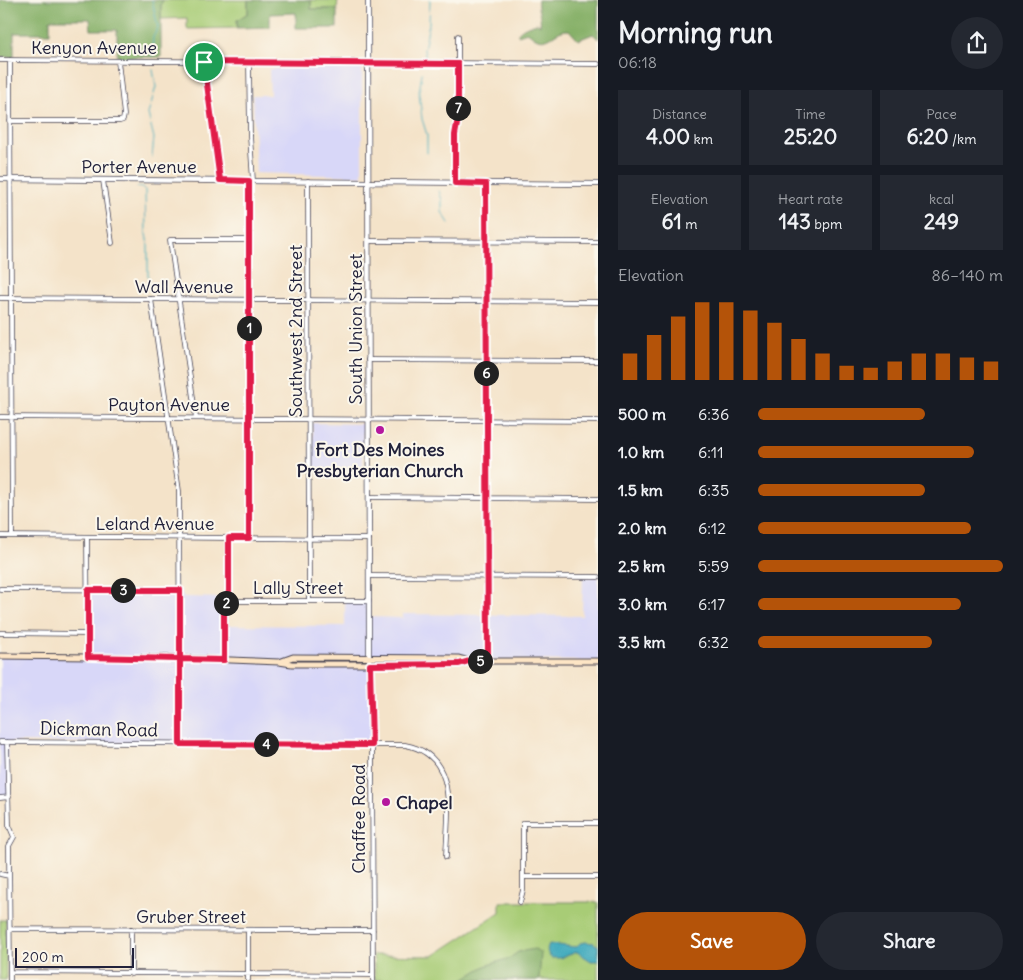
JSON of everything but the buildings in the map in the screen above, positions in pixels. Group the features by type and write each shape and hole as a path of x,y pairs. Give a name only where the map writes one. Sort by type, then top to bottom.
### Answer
{"main road":[{"path":"0,656 180,658 292,664 370,665 459,664 469,661"},
{"path":"279,662 293,657 458,658 469,661 598,662"}],"street":[{"name":"South Union Street","path":"368,0 369,658"},
{"path":"455,183 455,135 458,118 458,36"},
{"name":"Kenyon Avenue","path":"0,60 598,64"},
{"path":"10,60 12,536"},
{"path":"10,121 118,122 122,120 124,115 118,61"},
{"path":"204,62 220,180"},
{"path":"249,538 250,62"},
{"name":"Porter Avenue","path":"0,180 598,184"},
{"path":"103,180 112,243"},
{"name":"Southwest 2nd Street","path":"308,181 309,601"},
{"path":"486,184 488,661"},
{"path":"196,418 170,240 249,240"},
{"path":"368,241 598,242"},
{"name":"Wall Avenue","path":"0,298 598,302"},
{"path":"151,299 179,491 180,744"},
{"path":"368,360 598,361"},
{"name":"Payton Avenue","path":"0,417 598,421"},
{"path":"369,497 598,499"},
{"name":"Leland Avenue","path":"0,536 369,539"},
{"path":"88,537 88,657"},
{"path":"224,660 224,610 229,591 229,538"},
{"path":"369,576 598,577"},
{"path":"0,589 180,590"},
{"name":"Lally Street","path":"227,601 369,601"},
{"path":"0,633 88,634"},
{"name":"Chaffee Road","path":"369,658 372,745 373,978"},
{"name":"Dickman Road","path":"0,742 412,746 430,755 439,765 447,784 446,856"},
{"path":"7,742 9,825 14,837 9,846 10,980"},
{"path":"0,798 9,797"},
{"path":"520,902 523,890 522,823 598,823"},
{"path":"0,874 9,876"},
{"path":"522,877 598,877"},
{"name":"Gruber Street","path":"10,929 373,930"},
{"path":"131,930 131,974"},
{"path":"248,930 248,980"},
{"path":"10,972 248,974 373,978"}],"shaded area":[{"path":"362,67 362,176 256,173 253,95 270,95 269,69"},
{"path":"313,423 363,424 363,472 313,472"},
{"path":"583,577 598,577 598,661 370,658 372,745 7,742 9,797 0,798 0,656 87,657 88,590 180,590 184,597 222,598 229,591 225,625 345,626 345,601 369,601 369,617 403,618 403,614 483,615 488,623 491,615 582,616"}],"green space":[{"path":"0,0 163,0 161,4 161,57 117,57 117,30 91,30 90,19 50,19 50,33 14,33 14,57 0,57"},
{"path":"163,0 248,0 248,13 237,20 237,28 187,29 187,18 161,19 161,4"},
{"path":"248,0 311,0 311,9 337,9 337,28 296,28 296,13 270,14 270,27 237,28 237,20 248,13"},
{"path":"311,0 338,0 337,9 311,9"},
{"path":"538,0 598,0 598,39 593,34 578,40 569,30 564,30 542,40 527,32 518,35 526,27 537,23 540,25"},
{"path":"500,902 598,902 598,980 375,980 373,955 433,956 500,912"},
{"path":"0,920 6,920 6,980 0,980"},
{"path":"535,949 541,953 539,980 462,980 485,966 510,958 518,952"}],"water":[{"path":"580,943 594,943 598,946 598,961 591,961 577,952 561,958 551,958 547,951 549,944 576,947"}],"waterway":[{"path":"152,0 158,28 153,37 152,56"},
{"path":"426,58 424,50 429,23 430,0"},
{"path":"152,157 154,138 148,114 156,87 153,70"},
{"path":"422,73 419,93 422,119 427,135 427,153"},
{"path":"137,187 145,190 148,276"},
{"path":"439,191 442,200 442,212 449,223"}],"place":[{"name":"Fort Des Moines Presbyterian Church","path":"380,430"},
{"name":"Chapel","path":"386,802"}],"route":[{"path":"204,62 220,180 249,181 249,538 229,538 229,591 224,610 224,660 180,658 88,657 88,590 180,590 180,622 180,658 180,744 372,745 370,665 459,664 469,661 488,661 486,184 455,183 458,64 204,62"}]}
